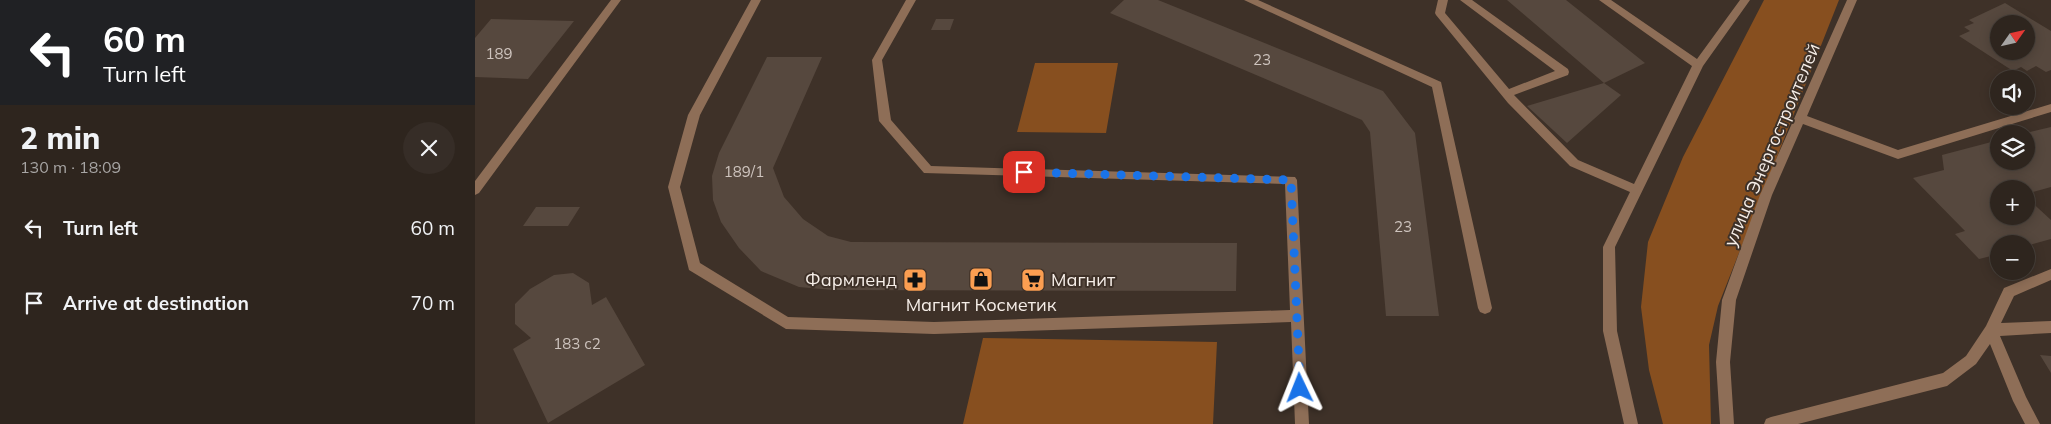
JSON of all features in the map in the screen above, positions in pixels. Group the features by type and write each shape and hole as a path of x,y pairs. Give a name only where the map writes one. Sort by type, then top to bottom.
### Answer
{"street":[{"path":"475,190 616,0"},
{"path":"756,0 694,115 674,188 694,266 786,323 934,328 1297,316"},
{"path":"911,0 877,60 885,121 928,170 1291,180 1302,424"},
{"path":"1249,0 1437,85 1485,308"},
{"path":"1443,0 1440,13 1507,94 1574,164 1636,190"},
{"path":"1465,0 1564,72 1507,94"},
{"path":"1604,0 1698,65"},
{"path":"1631,424 1610,331 1609,247 1698,65 1745,0"},
{"name":"улица Энергостроителей","path":"1727,424 1723,362 1729,300 1766,195 1852,0"},
{"path":"1800,118 1898,155 2051,108"},
{"path":"1771,424 1947,379 1971,360 1991,330 2009,292 2051,274"},
{"path":"1991,330 2051,328"},
{"path":"1991,330 2020,401 2033,424"}],"shaded area":[{"path":"1764,0 1839,0 1718,306 1709,345 1711,424 1663,424 1649,370 1641,307 1648,242 1683,157"},
{"path":"1035,63 1118,63 1106,133 1017,132"},
{"path":"983,338 1217,342 1213,424 963,424"}],"building":[{"path":"1124,0 1158,0 1383,91 1415,133 1439,316 1386,316 1370,132 1362,120 1110,13"},
{"path":"1507,0 1566,0 1645,63 1604,83"},
{"path":"2005,3 2025,15 1990,15 1990,56 1959,36 1970,31 1964,27 1974,23 1969,20"},
{"path":"491,19 574,21 528,79 475,77 475,38"},
{"path":"936,19 954,19 950,30 931,30"},
{"path":"2035,21 2051,31 2051,70 2046,72 2036,66 2029,70 2021,67 2011,70 1996,60 2035,60"},
{"path":"767,57 822,57 773,168 784,197 803,219 828,236 851,242 1237,243 1236,291 833,290 799,287 761,271 739,248 721,222 713,200 712,176 719,153"},
{"path":"1604,83 1621,95 1567,143 1527,106"},
{"path":"2051,127 2051,187 2035,191 2035,180 1990,180 1990,225 2035,225 2035,205 2051,220 2051,239 2035,243 2035,235 1990,235 1990,256 1979,259 1955,234 1965,231 1913,178 1944,170 1942,155 1990,142 1990,170 2035,170 2035,131"},
{"path":"536,207 580,207 568,226 523,226"},
{"path":"573,273 589,283 592,305 606,297 645,365 548,423 513,349 531,338 515,324 515,304 530,289 554,275"},
{"path":"2040,355 2051,356 2051,373"}],"place":[{"name":"Магнит Косметик","path":"981,279"},
{"name":"Фармленд","path":"915,280"},
{"name":"Магнит","path":"1033,280"}],"route":[{"path":"1024,172 1291,180 1300,388"}]}
